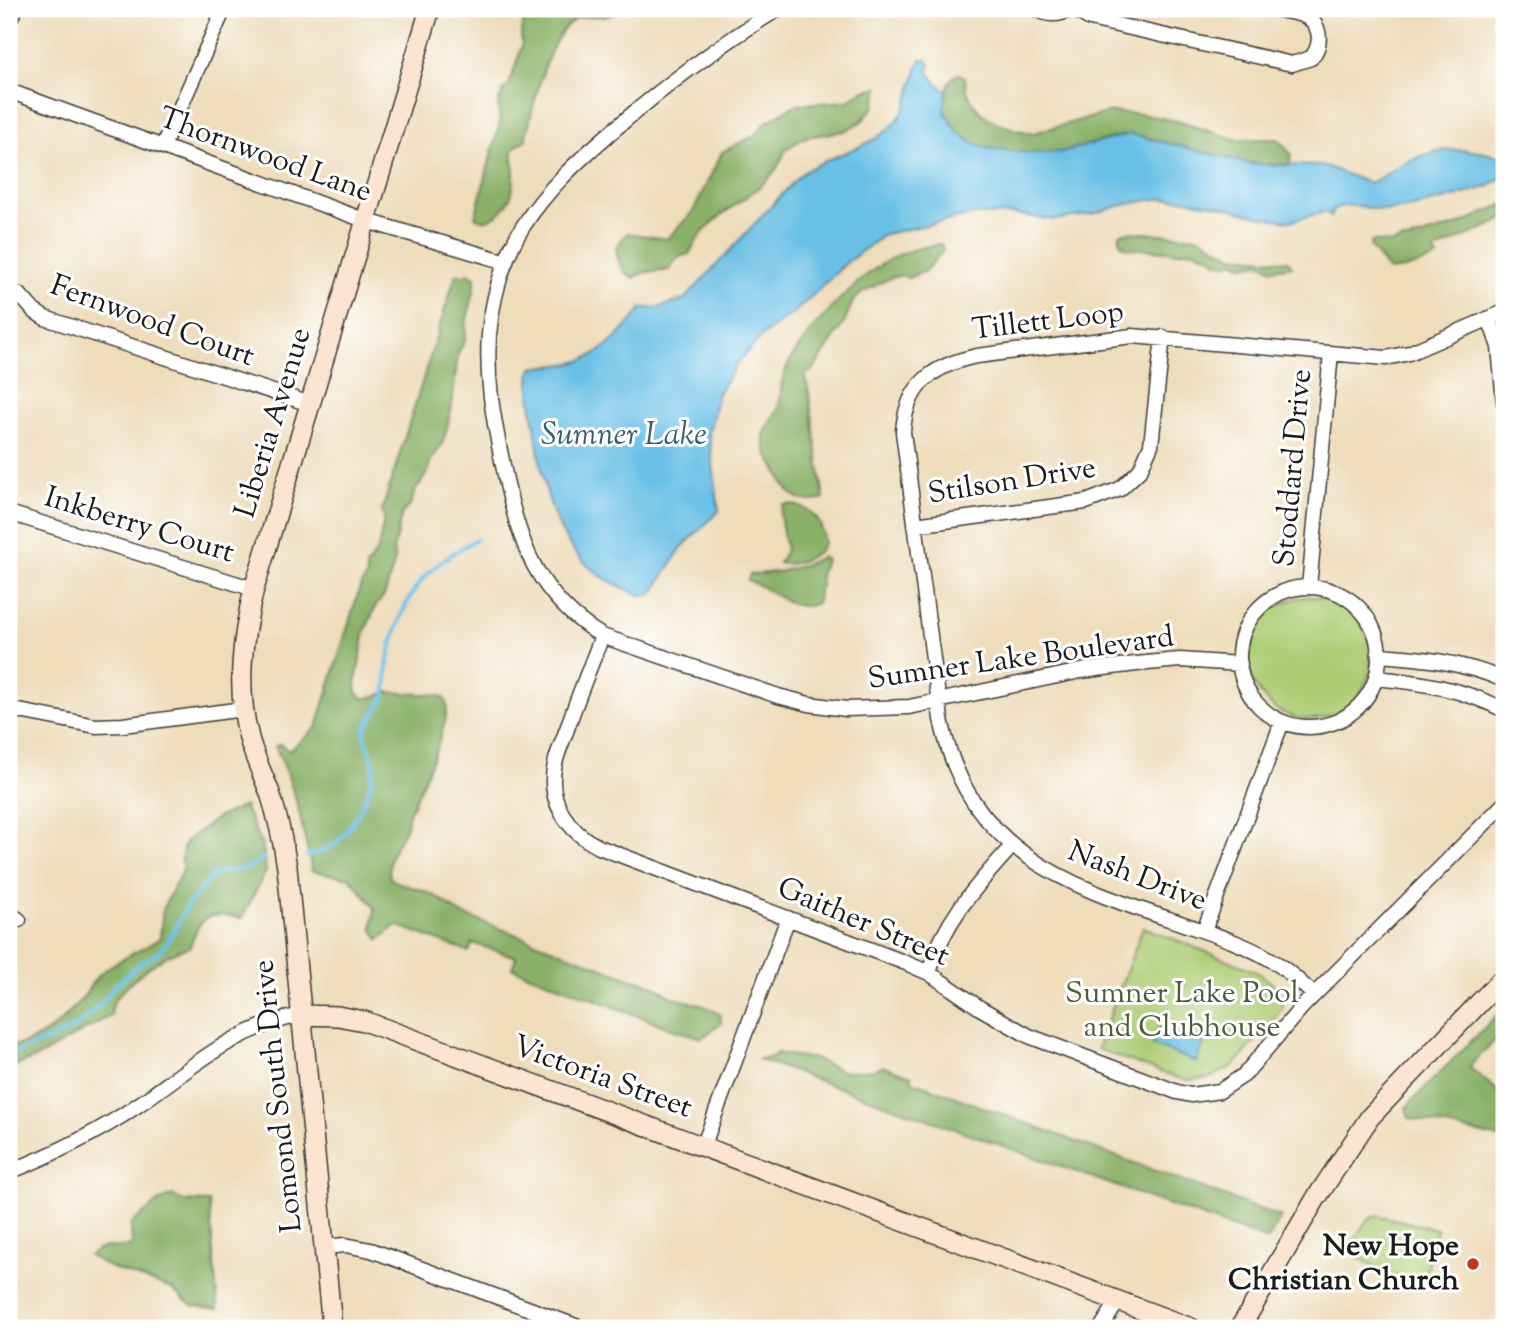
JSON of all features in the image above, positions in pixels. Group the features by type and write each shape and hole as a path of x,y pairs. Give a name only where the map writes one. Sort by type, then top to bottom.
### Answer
{"street":[{"path":"9,19 16,9"},
{"path":"163,146 224,9"},
{"name":"Liberia Avenue","path":"286,859 279,823 254,753 243,709 242,658 246,623 430,9"},
{"name":"Sumner Lake Boulevard","path":"778,9 711,53 662,90 577,162 536,207 521,230 506,262 491,319 490,392 494,423 518,531 528,556 549,589 577,619 602,636 808,704 877,710 939,702 1081,671 1136,664 1180,660 1240,664"},
{"path":"1036,9 1048,14 1072,9 1090,19 1292,64 1311,58 1319,41 1313,23 1302,15 1273,9"},
{"name":"Thornwood Lane","path":"9,91 366,221 506,262"},
{"name":"Fernwood Court","path":"20,295 34,311 46,318 310,404"},
{"name":"Tillett Loop","path":"939,702 904,432 904,419 913,394 933,371 955,360 1109,337 1163,337 1362,357 1397,356 1504,312"},
{"path":"1489,318 1499,346 1504,403"},
{"name":"Stilson Drive","path":"915,525 1086,502 1121,489 1140,470 1151,445 1163,337"},
{"name":"Stoddard Drive","path":"1309,587 1331,353"},
{"name":"Inkberry Court","path":"9,513 254,589"},
{"path":"1309,587 1331,591 1356,606 1374,630 1379,655 1372,690 1362,703 1342,719 1326,726 1311,727 1282,722 1262,708 1245,684 1240,664 1245,629 1262,606 1287,591 1309,587"},
{"name":"Gaither Street","path":"602,636 555,764 553,788 566,820 581,837 599,848 929,973 979,1008 1029,1036 1191,1095 1220,1091 1238,1080 1314,995 1504,803"},
{"path":"1379,655 1457,664 1504,680"},
{"path":"1376,677 1444,688 1504,710"},
{"name":"Nash Drive","path":"939,702 946,743 963,786 993,827 1012,846 1053,874 1087,891 1238,943 1275,962 1314,995"},
{"path":"9,709 96,726 123,725 243,709"},
{"path":"1204,931 1282,722"},
{"path":"929,973 941,938 953,917 1012,846"},
{"name":"Lomond South Drive","path":"286,859 332,1328"},
{"path":"703,1147 788,918"},
{"path":"1240,1328 1315,1200 1370,1117 1504,977"},
{"name":"Victoria Street","path":"9,1172 106,1126 223,1044 266,1024 301,1015 338,1016 364,1021 1191,1328"},
{"path":"324,1247 345,1245 371,1250 581,1328"},
{"path":"1101,1328 1118,1301"}],"green space":[{"path":"533,9 622,9 607,16 578,18 564,28 548,57 525,141 514,150 514,182 509,201 501,212 492,218 481,220 475,217 500,122 498,104 503,91 509,85 522,45 523,23"},
{"path":"960,74 965,78 967,91 979,110 998,123 1021,131 1033,133 1110,112 1140,114 1177,121 1234,139 1278,139 1291,154 1290,164 1230,160 1133,135 1061,152 1029,153 993,149 962,136 951,125 944,110 950,81"},
{"path":"879,87 874,107 861,122 844,131 806,137 786,149 778,166 767,179 712,223 689,254 678,258 670,269 644,273 634,278 623,269 616,247 627,233 667,239 693,212 722,152 757,134 765,123 795,105 848,101 862,91"},
{"path":"1504,204 1504,219 1434,251 1437,258 1405,269 1389,271 1370,247 1371,242 1392,243 1408,240 1458,225"},
{"path":"1131,232 1199,237 1233,256 1288,261 1292,266 1273,269 1259,263 1244,266 1232,261 1227,264 1189,250 1179,252 1128,248 1121,245 1119,236"},
{"path":"941,244 943,251 924,272 907,278 902,275 890,278 863,292 853,301 844,323 813,370 804,375 824,499 810,501 798,498 785,486 768,456 764,441 765,431 778,408 785,371 816,325 862,279 890,259"},
{"path":"468,273 475,277 475,287 466,324 465,341 459,351 446,432 410,506 402,513 393,551 395,560 385,594 376,606 365,631 356,682 357,693 365,699 389,692 437,695 446,701 447,710 440,739 404,830 393,850 389,867 390,878 433,895 459,913 651,984 675,998 710,1008 721,1015 721,1023 702,1038 512,968 516,957 472,943 469,952 396,925 379,940 372,928 375,908 350,878 312,871 298,807 275,746 280,744 289,751 317,727 359,590 367,575 366,567 378,549 384,519 382,510 456,274"},
{"path":"790,504 808,510 816,517 824,541 820,549 810,557 784,564 779,563 786,550 780,515 783,505"},
{"path":"822,557 826,560 820,574 821,586 817,603 810,606 789,603 748,580 750,574 787,570"},
{"path":"1310,597 1333,602 1353,615 1366,635 1371,658 1366,681 1353,701 1333,714 1310,719 1287,714 1267,701 1254,681 1249,658 1254,635 1267,615 1287,602"},
{"path":"244,806 263,848 266,871 242,918 222,915 208,917 198,927 190,947 159,961 122,991 114,1001 111,1015 36,1058 9,1068 9,1046 31,1041 51,1029 77,1005 103,972 160,938 163,908 183,869 181,858 185,842 218,817"},
{"name":"Sumner Lake Pool and Clubhouse","path":"1143,927 1255,971 1278,990 1282,1008 1230,1068 1209,1078 1188,1080 1097,1049"},
{"path":"1504,1008 1504,1031 1469,1067 1504,1096 1504,1139 1409,1118 1406,1107"},
{"path":"777,1053 815,1059 845,1072 874,1070 883,1066 912,1076 912,1081 1281,1217 1268,1240 758,1059 772,1057"},
{"path":"173,1195 185,1201 209,1202 218,1309 194,1306 172,1289 109,1267 89,1256 101,1248 132,1245 131,1224 159,1201"},
{"path":"1376,1215 1437,1229 1424,1283 1393,1275 1347,1251 1367,1220"}],"water":[{"name":"Sumner Lake","path":"921,59 926,59 930,64 928,70 937,84 947,91 944,110 957,131 969,141 987,148 1031,153 1061,152 1130,134 1252,164 1325,166 1369,183 1410,160 1446,150 1498,156 1502,173 1500,179 1489,186 1429,204 1392,210 1347,206 1332,210 1331,216 1325,212 1290,221 1181,199 1156,199 1055,220 1012,214 973,215 885,234 846,263 795,312 764,334 738,362 718,393 709,433 719,511 682,547 652,594 637,594 599,575 581,559 567,541 548,498 531,404 532,368 577,362 592,356 623,331 642,308 661,307 685,299 800,175 870,142 894,124 906,106"},
{"path":"1159,1027 1204,1042 1196,1062 1152,1045"}],"waterway":[{"path":"307,856 329,848 340,839 354,820 366,796 373,763 364,732 385,694 393,639 407,604 427,575 456,551 476,540"},
{"path":"9,1055 60,1035 80,1023 134,968 167,943 188,904 215,873 248,868 264,858"}],"place":[{"name":"New Hope Christian Church","path":"1473,1264"}]}
